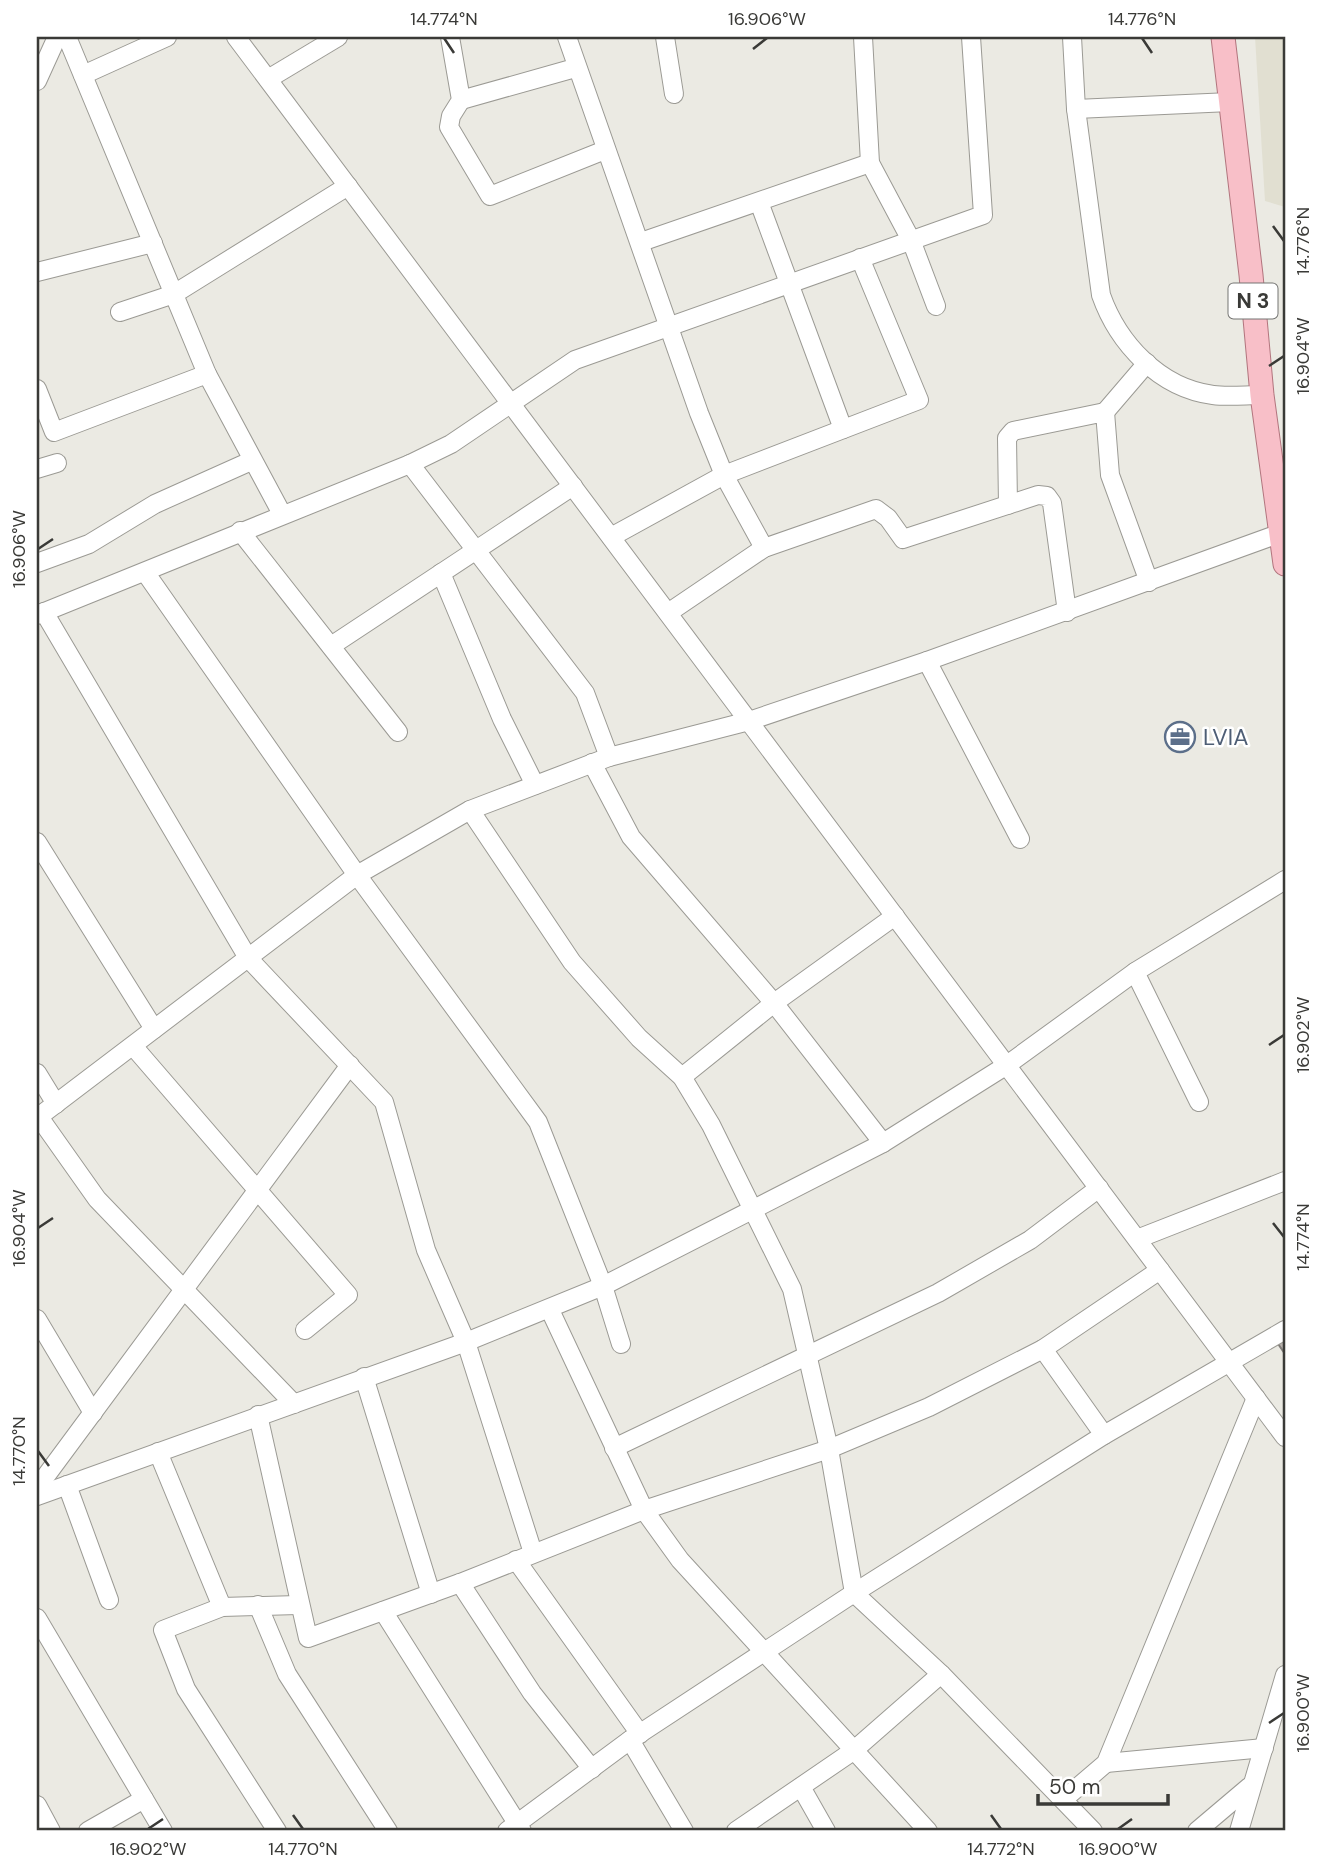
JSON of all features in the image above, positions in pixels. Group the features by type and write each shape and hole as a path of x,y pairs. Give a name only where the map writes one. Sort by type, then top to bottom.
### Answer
{"main road":[{"name":"N 3","path":"1223,37 1262,395 1277,442 1285,565"}],"street":[{"path":"37,82 57,37"},
{"path":"67,37 207,374 251,461 282,514"},
{"path":"83,75 167,37"},
{"path":"236,37 1285,1437"},
{"path":"268,79 338,37"},
{"path":"450,37 461,100 451,116 449,127 490,196 605,150"},
{"path":"566,37 575,68 641,242 699,413 724,475 764,548"},
{"path":"665,37 674,94"},
{"path":"863,37 870,163 911,240 936,306"},
{"path":"684,1831 635,1737 524,1556 466,1342 426,1250 384,1101 248,958 41,613 410,464 451,444 575,360 983,215 971,37"},
{"path":"1072,37 1076,109 1101,295 1120,337 1147,363 1191,391 1214,396 1262,395"},
{"path":"461,100 575,68"},
{"path":"1076,109 1230,102"},
{"path":"641,242 870,163"},
{"path":"120,312 174,294 348,186"},
{"path":"759,202 843,429"},
{"path":"37,272 153,243"},
{"path":"611,537 724,475 919,400 860,258"},
{"path":"1008,505 1007,438 1013,431 1105,412 1147,363"},
{"path":"37,389 54,432 207,374"},
{"path":"1105,412 1110,475 1149,582"},
{"path":"37,563 89,544 155,504 251,461"},
{"path":"37,469 57,463"},
{"path":"410,464 585,693 600,760 631,837 774,1003 883,1143"},
{"path":"331,646 573,486"},
{"path":"668,612 764,548 876,509 888,518 903,539 1038,495 1047,496 1052,503 1068,612"},
{"path":"240,531 398,732"},
{"path":"294,1404 97,1199 38,1118 357,875 470,810 600,760 749,721 927,661 1281,533"},
{"path":"145,572 357,875 538,1122 603,1286 621,1344"},
{"path":"441,573 502,719 535,785"},
{"path":"927,661 1020,839"},
{"path":"470,810 572,962 639,1038 682,1077 711,1125 792,1289 809,1353 829,1449 854,1594 942,1674 1093,1831"},
{"path":"37,842 154,1029"},
{"path":"37,1496 466,1342 550,1310 603,1286 883,1143 1007,1065 1135,972 1285,880"},
{"path":"682,1077 774,1003 895,916"},
{"path":"1135,972 1199,1102"},
{"path":"133,1046 348,1295 305,1330"},
{"path":"37,1488 350,1065"},
{"path":"37,1073 55,1104"},
{"path":"1137,1239 1285,1181"},
{"path":"614,1448 938,1293 1030,1240 1099,1188"},
{"path":"258,1415 298,1605 308,1638 460,1583 643,1510 829,1449 929,1407 1043,1349 1160,1270"},
{"path":"550,1310 643,1510 680,1560 928,1831"},
{"path":"39,1329 93,1413"},
{"path":"383,1611 515,1829 635,1737 763,1652 1104,1435 1285,1330"},
{"path":"1043,1349 1104,1435"},
{"path":"364,1377 431,1594"},
{"path":"1064,1799 1106,1763 1256,1398"},
{"path":"158,1452 222,1607"},
{"path":"67,1485 109,1600"},
{"path":"460,1583 532,1693 592,1769"},
{"path":"258,1605 287,1674 388,1831"},
{"path":"276,1831 186,1689 163,1630 222,1607 298,1605"},
{"path":"37,1618 163,1831"},
{"path":"736,1831 853,1751 942,1674"},
{"path":"1239,1831 1285,1675"},
{"path":"1106,1763 1264,1748"},
{"path":"801,1787 825,1831"},
{"path":"1197,1831 1250,1787"},
{"path":"88,1831 144,1799"},
{"path":"37,1805 51,1831"}],"shaded area":[{"path":"1255,37 1285,37 1285,207 1265,201"}],"building":[{"path":"1285,1325 1285,1354 1272,1335"}],"place":[{"name":"LVIA","path":"1180,737"}]}
